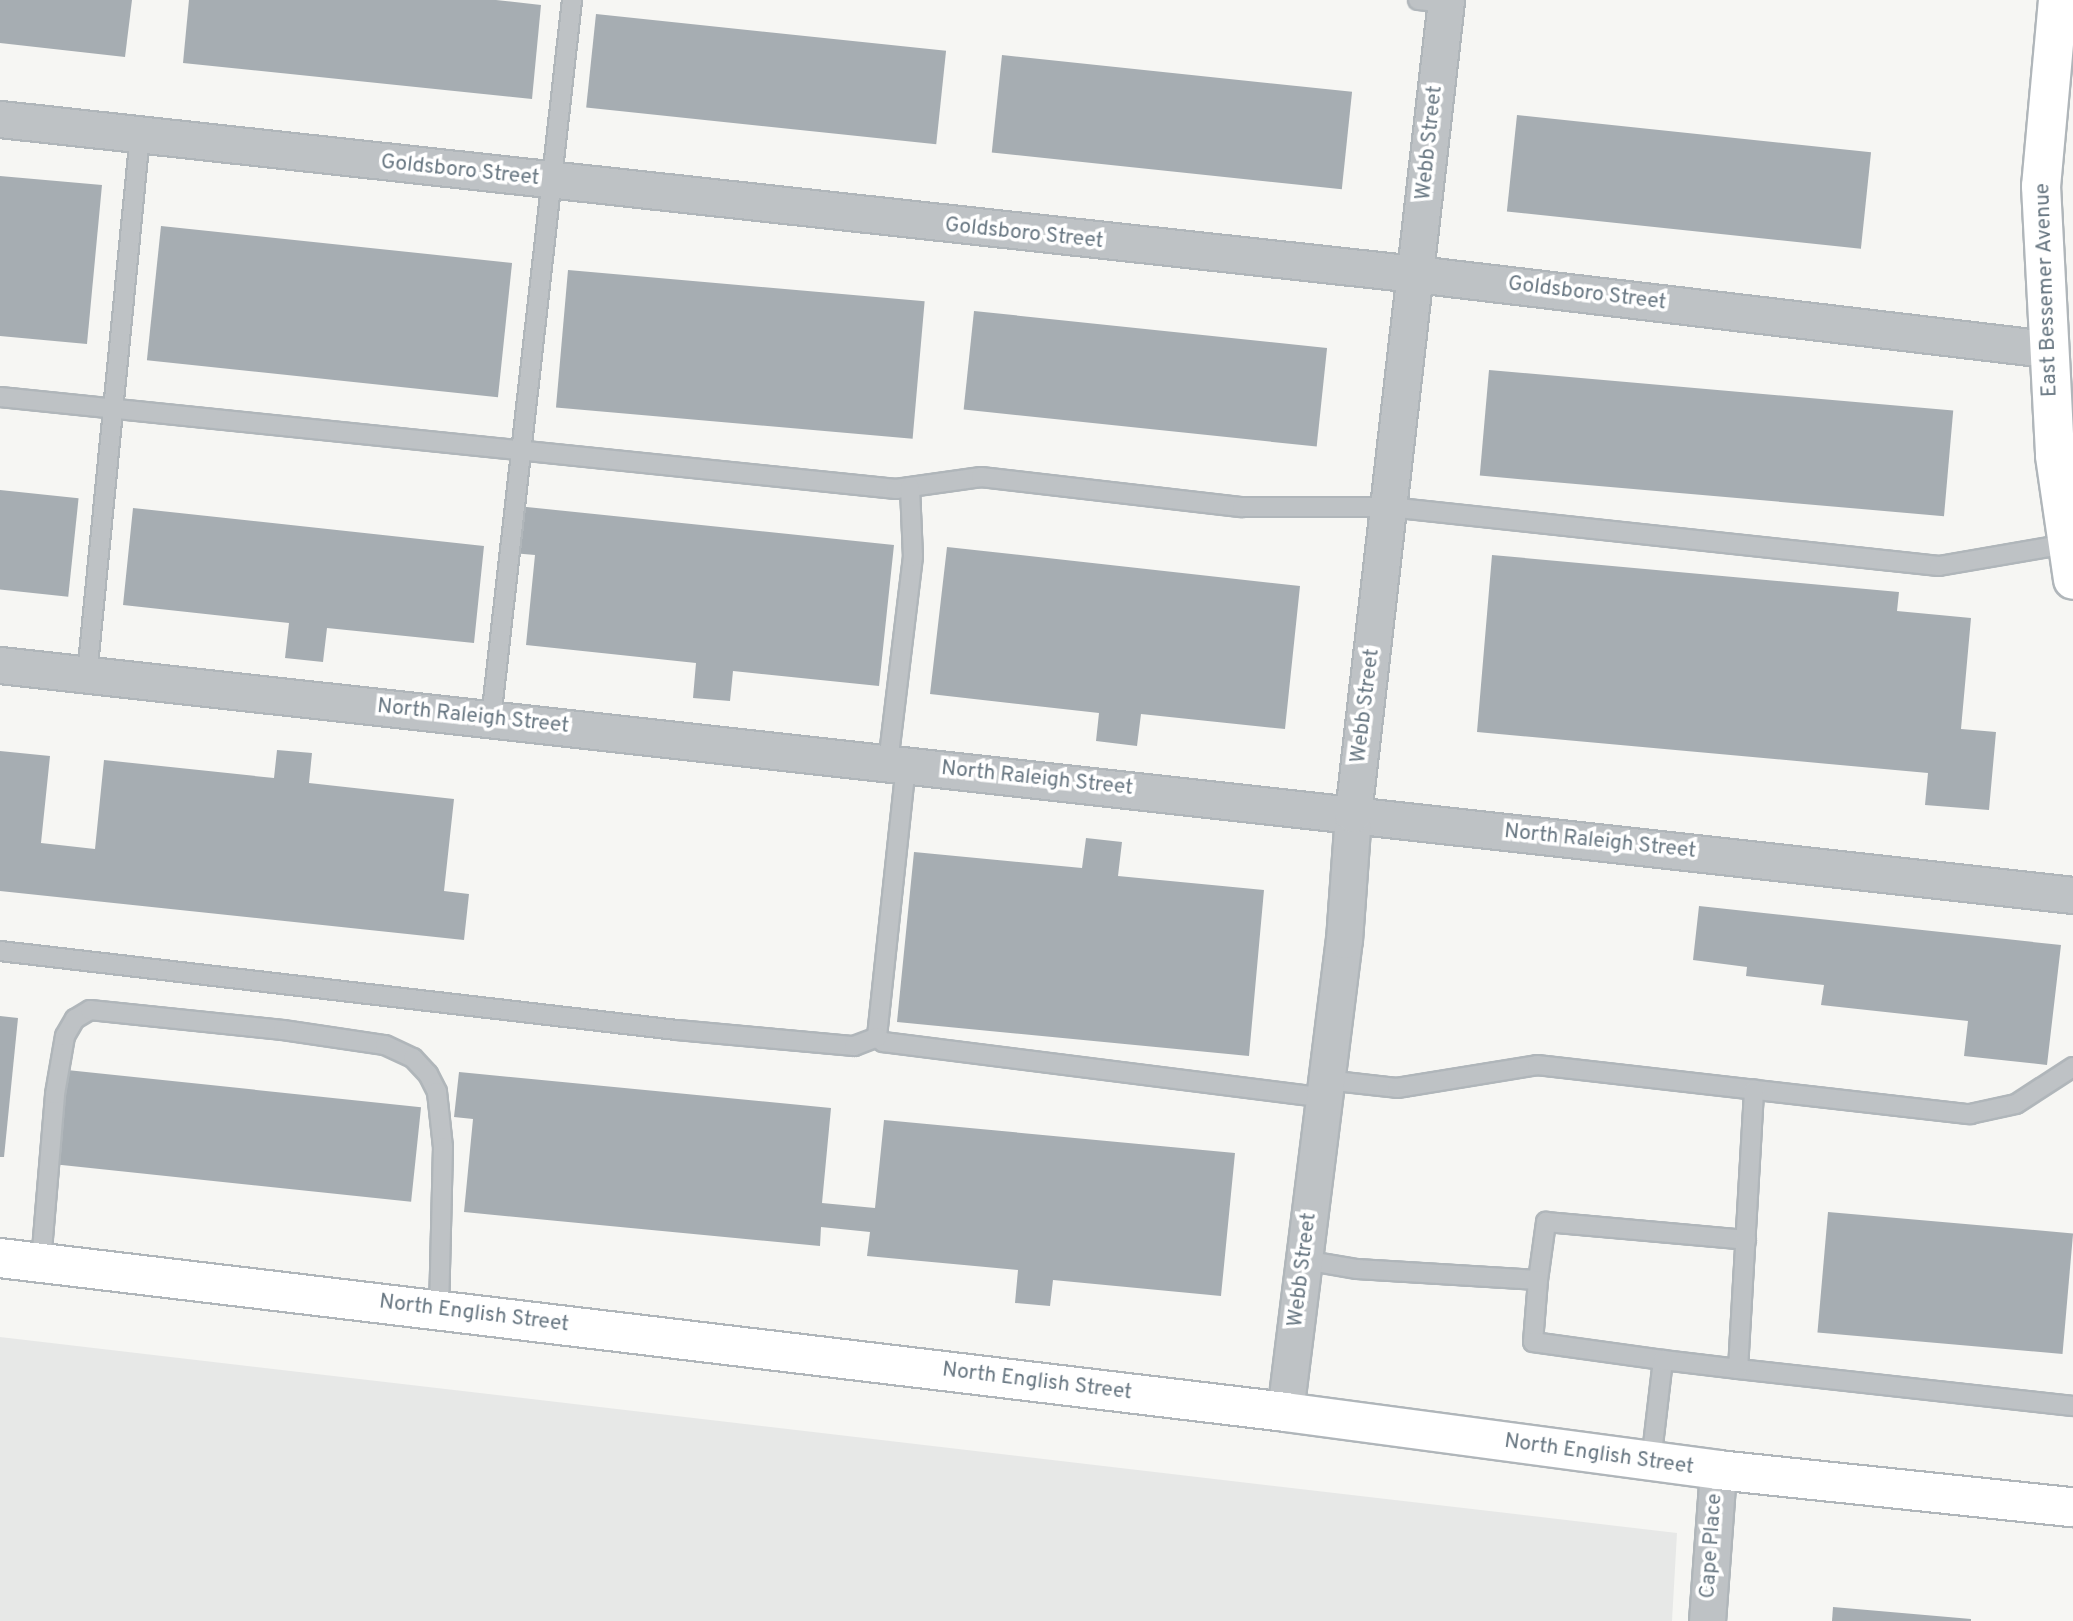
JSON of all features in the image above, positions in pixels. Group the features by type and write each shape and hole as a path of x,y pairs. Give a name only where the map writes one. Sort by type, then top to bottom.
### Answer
{"street":[{"name":"East Bessemer Avenue","path":"2058,0 2041,186 2047,349 2071,557"},
{"name":"Webb Street","path":"1285,1412 1325,1089 1353,814 1416,274 1437,1"},
{"name":"Goldsboro Street","path":"0,120 1416,274 2047,349"},
{"name":"North Raleigh Street","path":"0,665 2073,895"},
{"name":"North English Street","path":"0,1258 1285,1412 1651,1462 2073,1507"},
{"name":"Cape Place","path":"1707,1621 1718,1470"}],"lane":[{"path":"491,719 572,0"},
{"path":"87,674 140,135"},
{"path":"0,397 520,453 910,487 981,477 1242,508 1389,507 1939,566 2071,557"},
{"path":"877,1037 913,557 910,487"},
{"path":"0,951 677,1030 854,1046 877,1037"},
{"path":"41,1262 55,1094 65,1036 75,1019 90,1010 283,1030 385,1045 413,1058 428,1074 437,1092 443,1147 439,1310"},
{"path":"877,1037 894,1047 1325,1089 1397,1088 1537,1065 1970,1114 2016,1104 2073,1068"},
{"path":"1738,1369 1754,1090"},
{"path":"1746,1240 1546,1222 1538,1280 1534,1342 1738,1369 2073,1406"},
{"path":"1304,1261 1357,1269 1538,1280"},
{"path":"1651,1462 1663,1360"}],"shaded area":[{"path":"0,1337 1677,1533 1672,1621 0,1621"}],"building":[{"path":"0,0 132,0 125,57 0,43"},
{"path":"189,0 496,0 541,5 532,99 183,63"},
{"path":"596,14 946,51 936,144 586,107"},
{"path":"1002,55 1352,92 1342,189 992,152"},
{"path":"1517,115 1871,152 1861,249 1507,211"},
{"path":"0,176 102,185 87,344 0,336"},
{"path":"161,226 512,263 498,397 147,360"},
{"path":"568,270 925,301 913,439 556,407"},
{"path":"974,311 1327,348 1317,447 964,409"},
{"path":"1489,370 1953,411 1944,516 1480,476"},
{"path":"0,490 79,498 68,597 0,590"},
{"path":"517,506 894,545 879,686 733,671 730,701 693,698 696,663 526,645 535,555 512,553"},
{"path":"133,508 484,546 474,643 327,628 323,662 285,658 289,623 123,605"},
{"path":"947,547 1300,586 1285,729 1141,714 1137,746 1096,741 1099,713 930,694"},
{"path":"1492,555 1899,592 1897,611 1971,618 1961,729 1996,732 1989,810 1925,805 1928,773 1477,732"},
{"path":"277,750 312,753 309,783 454,799 444,891 469,894 464,940 0,891 0,751 50,756 41,843 95,849 104,760 274,778"},
{"path":"1086,838 1122,842 1118,876 1264,890 1249,1056 897,1022 914,852 1082,868"},
{"path":"1699,906 2061,945 2047,1065 1964,1056 1968,1021 1821,1005 1824,985 1746,976 1747,967 1693,960"},
{"path":"0,1016 18,1018 4,1157 0,1157"},
{"path":"67,1070 421,1107 411,1202 57,1164"},
{"path":"459,1072 831,1108 822,1203 875,1208 884,1120 1235,1153 1221,1296 1053,1280 1050,1306 1015,1303 1018,1270 867,1256 870,1232 821,1227 820,1246 464,1212 473,1119 454,1117"},
{"path":"1828,1212 2073,1233 2063,1354 1817,1333"},
{"path":"1833,1607 1971,1619 1971,1621 1832,1621"}]}
